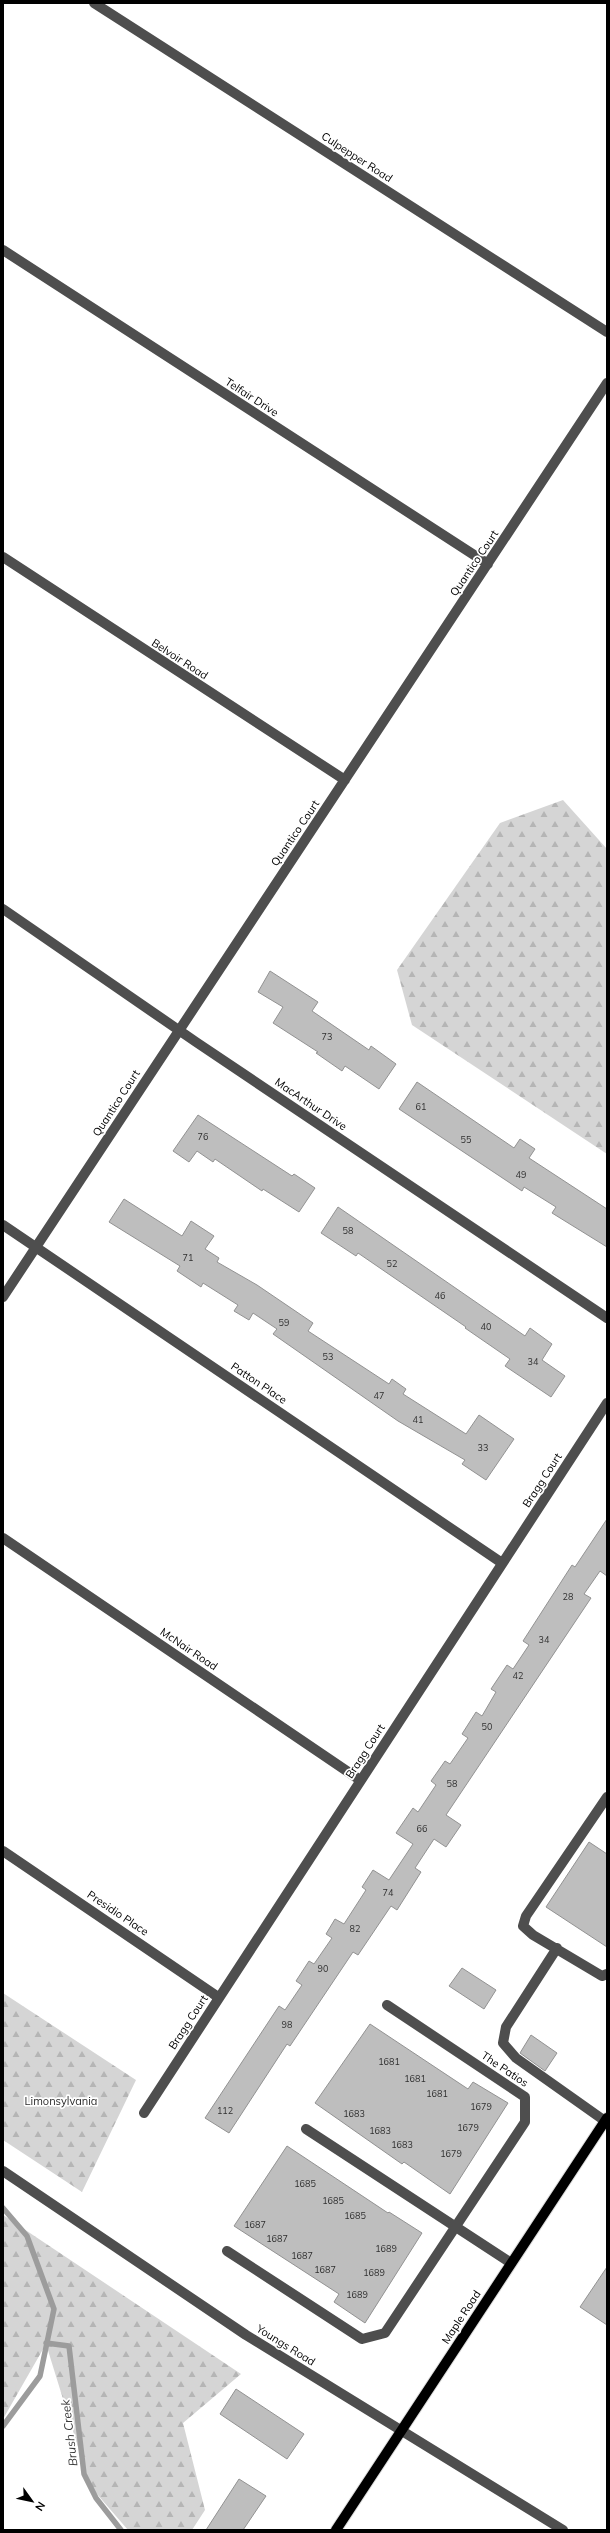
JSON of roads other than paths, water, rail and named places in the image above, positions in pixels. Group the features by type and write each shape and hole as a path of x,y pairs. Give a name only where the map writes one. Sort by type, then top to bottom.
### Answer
{"main road":[{"name":"Maple Road","path":"336,2530 606,2119"}],"street":[{"name":"Culpepper Road","path":"94,3 607,332"},
{"name":"Telfair Drive","path":"3,250 488,564"},
{"name":"Quantico Court","path":"3,1297 178,1030 607,383"},
{"name":"Belvoir Road","path":"3,558 345,780"},
{"name":"MacArthur Drive","path":"3,909 178,1030 607,1318"},
{"name":"Patton Place","path":"3,1225 502,1563"},
{"name":"Bragg Court","path":"144,2112 607,1403"},
{"name":"McNair Road","path":"3,1538 360,1780"},
{"path":"607,1797 526,1916 523,1926 533,1935 602,1976 607,1974"},
{"name":"Presidio Place","path":"3,1851 218,1997"},
{"path":"557,1948 506,2027 503,2044 516,2058 606,2119"},
{"name":"The Patios","path":"227,2251 362,2338 385,2333 456,2227 524,2122 525,2097 387,2005"},
{"path":"306,2129 512,2263"},
{"name":"Youngs Road","path":"3,2171 246,2335 563,2530"}],"waterway":[{"name":"Brush Creek","path":"3,2208 27,2236 54,2309 40,2376 3,2426"},
{"name":"Brush Creek","path":"46,2343 69,2346 84,2474 96,2498 121,2530"}],"park label":[{"name":"Limonsylvania","path":"61,2101"}]}
